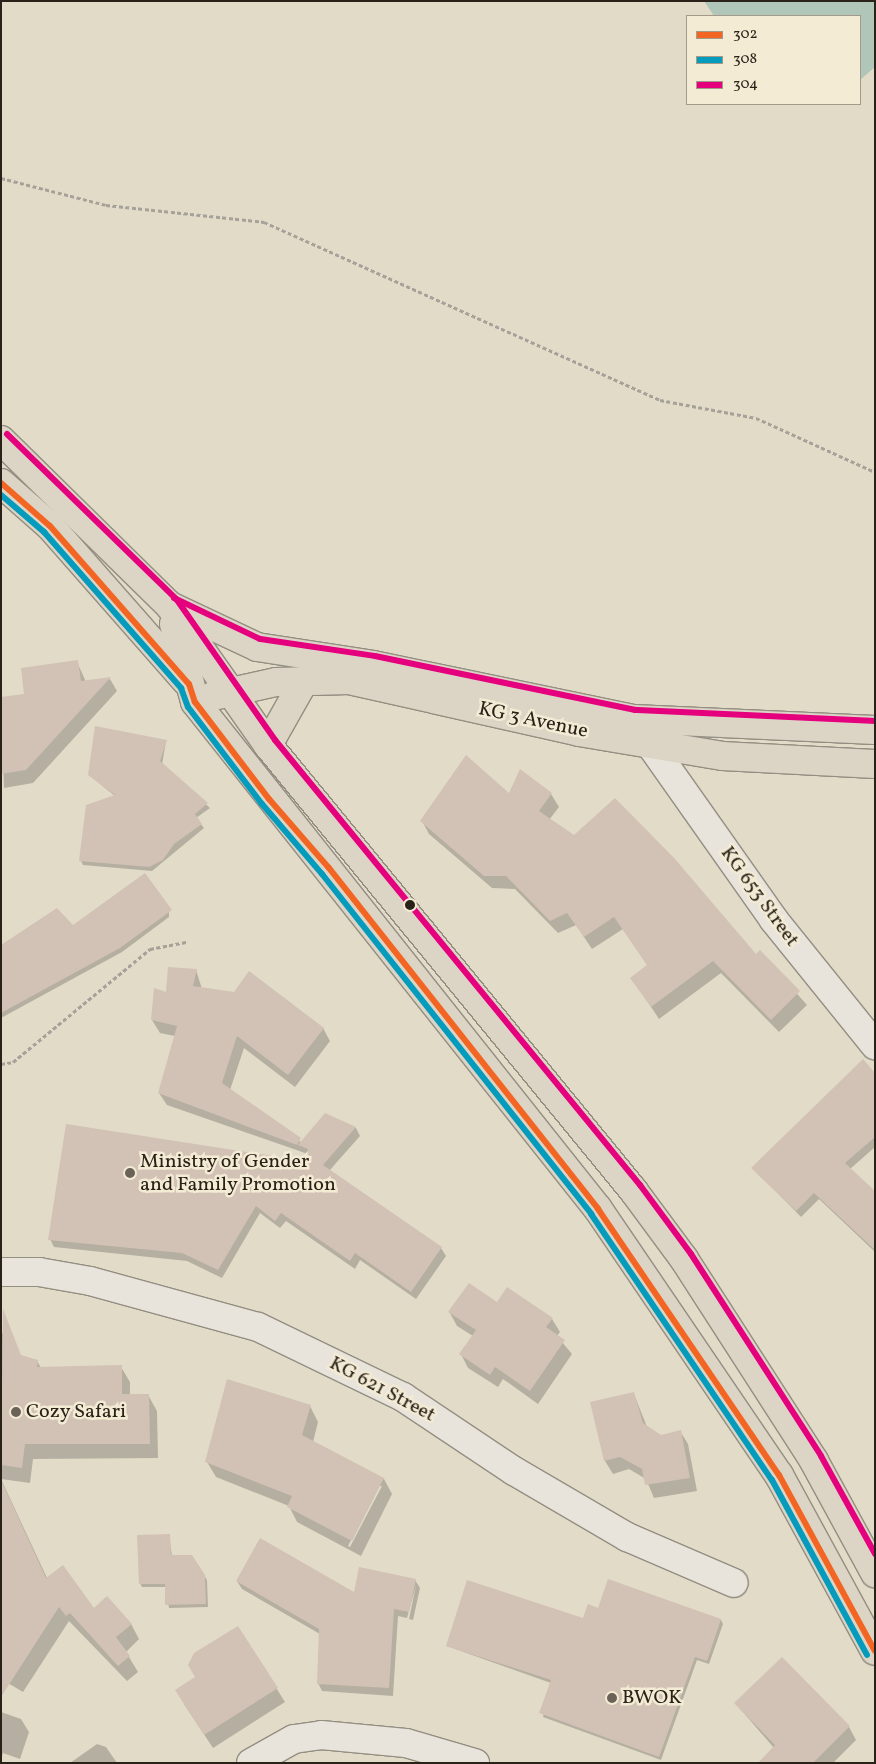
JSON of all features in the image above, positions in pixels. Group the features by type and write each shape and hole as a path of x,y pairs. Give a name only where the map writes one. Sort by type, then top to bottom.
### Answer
{"main road":[{"path":"1,440 170,606 227,691 268,745 552,1090 684,1260 814,1461 875,1573"},
{"path":"1,483 50,526 192,693 598,1210 778,1475 875,1651"},
{"path":"170,606 192,693"},
{"name":"KG 3 Avenue","path":"170,606 257,647 374,665 634,719 875,730"},
{"name":"KG 3 Avenue","path":"192,693 227,691 276,682 303,683 349,680 650,744 722,756 875,764"},
{"path":"268,745 303,683"}],"street":[{"name":"KG 653 Street","path":"650,744 774,920 875,1045"},
{"name":"KG 621 Street","path":"1,1272 39,1272 90,1281 258,1327 403,1397 514,1471 627,1537 734,1584"},
{"path":"250,1763 294,1739 321,1736 406,1743 475,1763"}],"path":[{"path":"1,178 106,205 264,222 660,400 756,418 875,472"},
{"path":"1,1064 13,1062 150,949 187,942"}],"shaded area":[{"path":"704,1 875,1 875,67 861,79 861,15 713,15"}],"building":[{"path":"78,660 81,681 111,677 26,770 1,774 1,697 24,694 21,668"},
{"path":"95,726 167,740 160,761 208,803 195,814 202,824 174,844 163,860 149,867 79,861 86,805 115,795 88,775"},
{"path":"466,755 509,793 520,769 552,793 539,811 574,835 615,798 675,859 756,954 760,950 800,991 771,1020 713,961 651,1007 630,978 647,965 614,917 584,937 567,913 550,921 506,876 484,876 420,821"},
{"path":"145,873 172,910 120,948 1,1013 1,945 57,908 73,925"},
{"path":"168,967 197,969 193,986 234,992 249,971 324,1028 288,1075 237,1036 222,1083 301,1138 297,1145 158,1093 177,1026 151,1020 154,988 166,992"},
{"path":"863,1059 875,1073 875,1137 845,1163 875,1191 875,1250 814,1193 796,1211 751,1168"},
{"path":"325,1113 356,1127 323,1165 442,1247 411,1292 355,1253 350,1261 281,1213 275,1221 256,1206 218,1270 182,1253 48,1240 66,1124 305,1161 308,1149 298,1145"},
{"path":"469,1283 497,1302 507,1287 553,1318 546,1327 565,1340 530,1391 495,1367 490,1375 459,1354 476,1330 448,1312"},
{"path":"3,1309 21,1355 38,1360 37,1367 122,1365 122,1394 149,1394 150,1444 25,1444 22,1468 1,1465"},
{"path":"227,1379 311,1405 302,1435 384,1478 352,1541 287,1507 292,1496 205,1462"},
{"path":"634,1392 643,1423 661,1435 681,1430 690,1478 645,1485 642,1469 620,1457 604,1461 590,1402"},
{"path":"1,1480 46,1578 63,1565 94,1608 107,1596 132,1624 116,1637 130,1656 118,1666 70,1613 66,1616 59,1607 1,1697"},
{"path":"170,1534 171,1555 192,1555 205,1575 206,1604 165,1605 165,1584 139,1584 137,1535"},
{"path":"260,1538 354,1592 359,1567 416,1579 409,1612 394,1609 389,1688 317,1684 319,1629 236,1581"},
{"path":"608,1579 721,1619 707,1661 695,1657 659,1757 539,1713 551,1680 446,1646 467,1580 583,1618 588,1604 598,1608"},
{"path":"238,1626 278,1688 204,1735 175,1690 195,1677 188,1665 194,1653"},
{"path":"782,1657 850,1726 813,1763 758,1763 775,1745 734,1703"}],"transit line":[{"name":"304","path":"7,434 177,600 275,740 640,1185 691,1254 821,1456 875,1554"},
{"name":"302","path":"1,483 50,526 189,684 195,702 269,799 329,868 598,1209 779,1475 875,1651"},
{"name":"308","path":"1,495 44,532 181,688 188,707 262,804 322,874 591,1214 772,1480 867,1655"},
{"name":"304","path":"174,598 260,639 375,656 635,710 875,721"}],"place":[{"name":"Ministry of Gender and Family Promotion","path":"130,1173"},
{"name":"Cozy Safari","path":"16,1412"},
{"name":"BWOK","path":"612,1698"}]}
